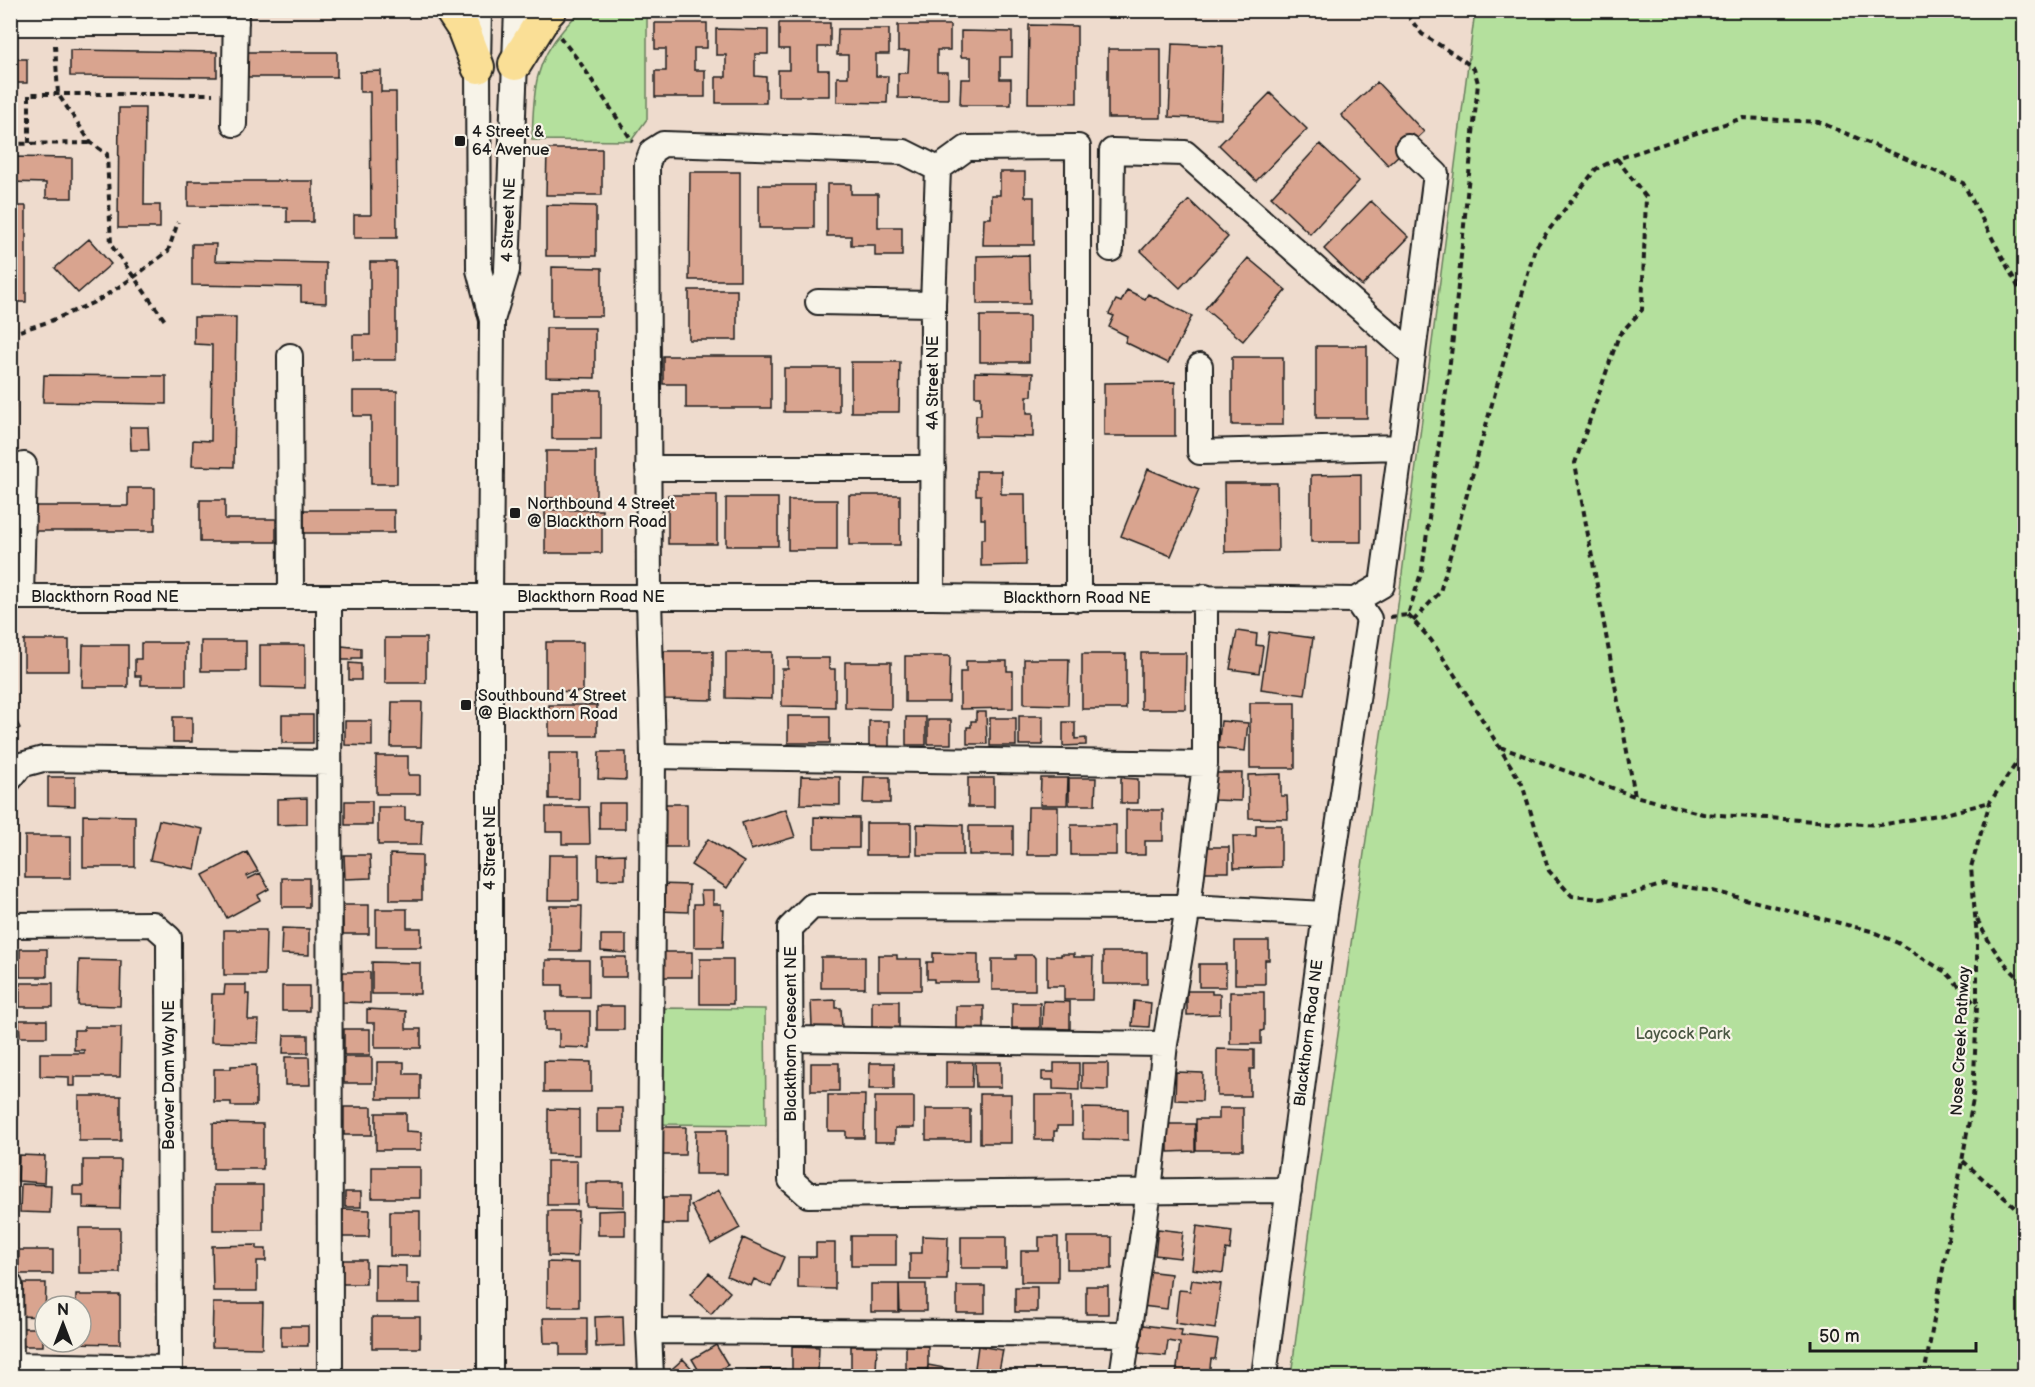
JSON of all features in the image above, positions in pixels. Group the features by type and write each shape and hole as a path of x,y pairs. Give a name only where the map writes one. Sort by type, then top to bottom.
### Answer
{"main road":[{"path":"451,10 463,28 478,67"},
{"path":"515,64 546,14 552,20"}],"street":[{"name":"4 Street NE","path":"479,10 479,270 492,320 490,1377"},
{"name":"4 Street NE","path":"492,320 507,270 517,10"},
{"path":"10,23 236,17 234,124"},
{"path":"651,1377 649,1331 653,756 649,597 647,164 652,151 663,144 904,152 938,169 967,148 1078,147 1078,599"},
{"path":"1362,610 1382,585 1436,174 1408,147"},
{"path":"1111,249 1112,151 1185,153 1413,355"},
{"name":"4A Street NE","path":"932,597 933,304 938,169"},
{"path":"818,302 933,304"},
{"path":"290,356 291,596"},
{"path":"1200,366 1200,452 1401,447"},
{"path":"16,597 24,465"},
{"path":"648,468 933,468"},
{"name":"Blackthorn Road NE","path":"16,597 1078,599 1205,597 1362,610 1325,914 1264,1377"},
{"path":"329,597 330,1377"},
{"path":"1122,1377 1149,1191 1165,1044 1188,907 1205,764 1205,597"},
{"path":"653,756 1205,764"},
{"path":"10,778 21,765 43,759 329,763"},
{"name":"Blackthorn Crescent NE","path":"1289,1190 808,1195 791,1180 790,928 812,906 1188,907 1325,914"},
{"name":"Beaver Dam Way NE","path":"10,925 153,924 169,938 170,1372"},
{"path":"791,1039 1165,1044"},
{"path":"10,1285 11,1365 170,1372"},
{"path":"649,1331 1129,1334"}],"path":[{"path":"1408,10 1410,19 1422,34 1474,69 1478,83 1450,358 1422,570 1408,615"},
{"path":"552,20 631,141 652,151"},
{"path":"44,23 55,44 58,94 91,143 107,154 111,246 166,322"},
{"path":"28,144 28,94 235,94"},
{"path":"1413,621 1440,592 1535,248 1596,169 1617,159 1743,118 1819,122 1963,183 2025,298"},
{"path":"10,144 91,143"},
{"path":"1617,159 1646,196 1642,310 1619,335 1575,463 1635,796"},
{"path":"10,334 48,322 97,301 134,277 168,251 178,222"},
{"path":"1362,610 1408,615 1431,640 1521,784 1549,871 1572,896 1600,899 1625,896 1664,884 1713,891 1871,931 1898,943 1947,973 1977,1006"},
{"path":"2024,756 2025,660"},
{"path":"1499,747 1635,796 1703,814 1880,825 1949,813 1990,802"},
{"name":"Nose Creek Pathway","path":"1924,1377 1973,1099 1977,1006 1975,916 1971,867 1990,802 2024,756"},
{"path":"1975,916 1990,945 2011,972 2025,982"},
{"path":"1962,1161 2025,1215"}],"green space":[{"path":"588,11 647,11 647,119 631,141 532,140 537,82 545,56 571,21"},
{"name":"Laycock Park","path":"1475,11 2024,11 2024,1376 1291,1376 1382,728"},
{"path":"658,1008 765,1009 766,1125 658,1124"}],"building":[{"path":"655,23 707,23 707,48 694,48 694,70 705,70 705,97 655,97 655,71 666,71 666,49 655,49"},
{"path":"779,23 830,23 830,47 818,47 818,70 829,70 829,96 778,96 778,70 789,70 789,49 779,49"},
{"path":"898,25 950,25 950,50 937,50 937,72 948,72 948,99 898,98 898,73 908,73 909,51 898,51"},
{"path":"1029,25 1077,26 1077,103 1028,103"},
{"path":"716,29 768,30 768,54 755,54 755,76 766,77 766,103 716,103 716,77 726,77 726,55 716,55"},
{"path":"838,29 889,29 889,54 876,54 876,76 888,76 887,103 837,102 837,77 848,77 848,55 837,55"},
{"path":"961,31 1012,32 1012,57 1000,57 1000,79 1011,79 1011,105 960,105 961,79 971,79 971,57 961,57"},
{"path":"1172,44 1223,46 1221,119 1169,117"},
{"path":"1108,49 1161,49 1161,118 1108,118"},
{"path":"70,50 217,52 217,77 70,76"},
{"path":"245,52 337,52 337,77 245,77"},
{"path":"10,59 27,59 27,83 12,83 12,135 10,135"},
{"path":"381,71 381,92 396,92 397,238 354,238 354,215 371,215 370,92 360,92 360,72"},
{"path":"1377,82 1424,132 1388,165 1341,115"},
{"path":"1270,93 1307,129 1256,181 1219,145"},
{"path":"119,108 145,108 144,205 160,205 160,228 118,228"},
{"path":"1320,144 1359,181 1310,234 1271,197"},
{"path":"547,149 602,149 602,195 546,195"},
{"path":"10,157 72,158 72,198 46,198 46,183 10,182"},
{"path":"690,172 740,172 740,280 689,280"},
{"path":"1000,172 1025,172 1025,197 1034,197 1034,245 983,245 984,218 991,218 991,195 1000,195"},
{"path":"188,181 313,181 313,222 287,222 287,207 188,206"},
{"path":"827,184 851,184 851,194 878,194 878,227 902,227 902,256 875,256 875,245 851,245 851,236 827,236"},
{"path":"759,185 814,185 814,228 759,228"},
{"path":"1189,200 1228,237 1180,288 1141,251"},
{"path":"1371,201 1409,237 1362,286 1324,249"},
{"path":"546,205 596,206 596,256 546,256"},
{"path":"10,206 26,206 26,302 10,302"},
{"path":"89,239 111,264 78,293 55,268"},
{"path":"192,244 216,244 215,261 326,263 326,303 301,302 301,287 192,285"},
{"path":"1029,255 1030,304 977,304 977,256"},
{"path":"1248,258 1286,290 1243,341 1205,309"},
{"path":"370,262 396,262 396,360 353,360 353,335 370,335"},
{"path":"552,267 602,268 602,316 552,316"},
{"path":"689,290 737,290 737,340 689,340"},
{"path":"1127,290 1145,299 1148,294 1192,316 1168,363 1125,342 1127,336 1109,327 1114,316 1109,314 1116,300 1121,302"},
{"path":"980,316 1029,316 1029,362 980,362"},
{"path":"194,317 236,317 234,467 192,466 193,440 211,441 212,345 194,344"},
{"path":"546,328 595,328 595,378 546,377"},
{"path":"1316,346 1367,346 1367,418 1316,418"},
{"path":"663,356 771,356 771,408 686,408 686,384 663,384"},
{"path":"10,357 16,358 15,432 10,432"},
{"path":"1232,357 1283,357 1283,425 1232,425"},
{"path":"851,362 900,362 899,412 851,412"},
{"path":"784,368 839,368 839,412 784,412"},
{"path":"975,372 1033,373 1032,396 1027,396 1027,413 1033,413 1033,437 975,436 976,415 981,415 981,396 975,396"},
{"path":"44,375 166,376 166,404 43,402"},
{"path":"1175,382 1175,436 1104,436 1104,383"},
{"path":"552,390 601,390 601,439 552,439"},
{"path":"353,391 397,391 397,484 371,484 371,416 353,416"},
{"path":"130,427 148,427 149,450 131,450"},
{"path":"546,451 596,451 596,498 546,498"},
{"path":"1148,469 1199,490 1171,556 1121,536"},
{"path":"976,471 1001,471 1001,494 1025,494 1026,565 981,566 981,539 985,539 985,519 981,519 981,495 976,495"},
{"path":"1361,474 1361,542 1311,542 1311,475"},
{"path":"1224,483 1277,483 1278,551 1225,552"},
{"path":"128,488 155,488 155,531 30,531 30,506 128,506"},
{"path":"668,495 717,495 717,544 668,544"},
{"path":"849,495 900,495 900,545 849,545"},
{"path":"726,498 778,498 778,546 726,546"},
{"path":"200,500 225,500 225,519 276,519 276,542 200,542"},
{"path":"788,500 837,500 837,550 788,550"},
{"path":"304,510 394,510 394,533 304,533"},
{"path":"545,510 602,510 602,553 545,553"},
{"path":"1237,631 1257,634 1256,645 1263,646 1259,673 1230,669"},
{"path":"1269,632 1313,638 1305,695 1261,689"},
{"path":"385,638 426,638 426,683 385,683"},
{"path":"24,640 69,640 69,671 24,671"},
{"path":"201,641 246,641 246,671 201,671"},
{"path":"546,642 583,642 583,692 546,691"},
{"path":"141,643 186,643 186,685 141,685 141,676 135,676 135,659 141,659"},
{"path":"83,645 128,645 128,687 82,687"},
{"path":"260,645 305,645 305,688 260,687"},
{"path":"342,646 361,648 361,658 342,660"},
{"path":"664,651 713,651 713,700 664,699"},
{"path":"726,652 772,652 772,699 726,698"},
{"path":"1141,653 1186,653 1185,709 1141,709"},
{"path":"1082,654 1126,654 1126,709 1082,709"},
{"path":"905,656 950,656 949,702 905,702"},
{"path":"788,658 829,658 829,669 835,669 835,707 782,706 782,669 788,669"},
{"path":"1024,659 1069,659 1068,705 1024,704"},
{"path":"966,661 1007,661 1007,671 1013,671 1013,708 960,709 960,672 966,672"},
{"path":"845,662 891,662 891,709 845,708"},
{"path":"349,663 361,664 361,680 349,680"},
{"path":"392,702 422,702 421,747 391,747"},
{"path":"1250,703 1295,703 1295,768 1250,768"},
{"path":"549,705 597,705 597,736 549,736"},
{"path":"10,709 20,728 10,734"},
{"path":"976,712 986,712 987,744 967,744 967,727 971,727 971,721 976,721"},
{"path":"282,715 313,715 313,743 282,743"},
{"path":"788,716 830,716 830,743 788,743"},
{"path":"1019,716 1043,716 1043,745 1019,745"},
{"path":"173,717 192,717 192,742 173,742"},
{"path":"906,717 926,717 926,745 906,745"},
{"path":"990,718 1016,718 1016,746 990,746"},
{"path":"928,720 951,720 951,744 928,744"},
{"path":"345,721 372,721 372,746 345,745"},
{"path":"869,721 889,721 889,747 869,747"},
{"path":"1221,721 1248,723 1245,751 1218,748"},
{"path":"1063,722 1075,722 1075,739 1086,738 1086,745 1063,746"},
{"path":"599,752 626,752 626,780 598,779"},
{"path":"549,753 579,753 579,799 549,799"},
{"path":"376,756 408,756 408,775 420,775 420,794 376,794"},
{"path":"1215,773 1242,773 1241,801 1214,800"},
{"path":"1281,774 1281,796 1287,796 1288,819 1249,818 1248,775"},
{"path":"801,776 840,777 840,805 800,804"},
{"path":"48,777 75,777 75,806 48,805"},
{"path":"864,777 890,777 890,803 863,803"},
{"path":"968,778 994,778 994,807 968,807"},
{"path":"1041,778 1068,778 1067,805 1040,805"},
{"path":"1069,778 1096,778 1095,805 1069,805"},
{"path":"1121,778 1138,779 1138,803 1121,803"},
{"path":"307,798 307,824 277,825 277,799"},
{"path":"345,801 372,801 372,825 345,825"},
{"path":"599,803 625,803 625,829 599,829"},
{"path":"659,804 687,804 687,847 659,847"},
{"path":"378,807 405,807 405,820 422,820 421,845 378,845"},
{"path":"546,807 589,807 590,844 562,844 562,832 546,832"},
{"path":"1028,807 1058,807 1058,855 1027,855"},
{"path":"786,809 795,837 751,850 742,823"},
{"path":"1126,810 1163,810 1163,841 1145,841 1145,855 1126,855"},
{"path":"83,815 135,816 135,867 83,867"},
{"path":"814,817 859,818 859,848 814,848"},
{"path":"159,820 203,829 195,869 150,860"},
{"path":"866,823 911,823 911,855 866,855"},
{"path":"917,824 963,825 963,855 917,855"},
{"path":"1071,825 1116,825 1116,855 1071,855"},
{"path":"1256,825 1281,825 1281,867 1234,868 1233,836 1256,836"},
{"path":"969,826 1013,826 1013,855 969,855"},
{"path":"25,836 71,836 71,878 25,878"},
{"path":"708,839 744,862 727,888 691,865"},
{"path":"1204,847 1229,847 1229,872 1204,872"},
{"path":"247,852 258,871 247,876 248,879 260,873 269,889 258,895 260,900 227,918 203,875"},
{"path":"390,854 422,855 422,900 390,900"},
{"path":"625,854 625,879 598,880 598,855"},
{"path":"344,855 370,855 371,878 345,879"},
{"path":"549,855 579,855 579,900 548,900"},
{"path":"282,878 309,878 309,907 282,907"},
{"path":"659,884 689,885 688,912 658,911"},
{"path":"701,891 713,891 713,904 721,904 721,910 724,910 723,947 694,947 694,904 702,904"},
{"path":"343,905 369,905 369,934 343,934"},
{"path":"550,906 582,906 581,951 550,951"},
{"path":"376,909 407,909 407,928 421,928 421,947 376,947"},
{"path":"282,928 309,929 309,955 281,954"},
{"path":"224,930 266,930 265,975 224,975"},
{"path":"601,935 626,935 626,953 601,951"},
{"path":"1235,941 1269,941 1269,960 1265,960 1265,984 1235,984"},
{"path":"20,949 47,949 47,977 20,977"},
{"path":"658,952 692,952 692,977 658,977"},
{"path":"1103,952 1147,952 1147,984 1103,984"},
{"path":"933,953 978,954 978,982 934,982 934,979 927,979 927,962 933,962"},
{"path":"1061,954 1093,957 1092,1000 1064,1000 1064,986 1047,986 1047,956 1061,956"},
{"path":"878,955 897,955 897,959 921,959 921,990 878,990"},
{"path":"1016,955 1033,955 1035,958 1035,990 992,990 992,959 1016,959"},
{"path":"601,957 626,957 626,977 601,977"},
{"path":"821,957 865,957 865,988 821,988"},
{"path":"700,959 733,959 733,1004 700,1004"},
{"path":"79,960 121,961 120,1006 78,1005"},
{"path":"546,960 589,960 589,997 562,997 562,985 546,985"},
{"path":"372,962 420,963 420,994 372,994"},
{"path":"1199,964 1226,964 1226,987 1199,987"},
{"path":"343,972 370,972 370,1003 342,1002"},
{"path":"20,983 53,983 53,1007 20,1007"},
{"path":"225,985 246,985 246,994 249,994 248,1020 259,1020 258,1043 211,1042 212,994 224,994"},
{"path":"282,986 309,986 309,1011 282,1011"},
{"path":"1187,991 1212,991 1212,994 1220,994 1220,1014 1187,1015"},
{"path":"1230,992 1264,992 1264,1030 1261,1031 1261,1044 1230,1044"},
{"path":"836,1000 836,1008 841,1008 842,1027 812,1027 811,1001"},
{"path":"872,1001 899,1001 899,1029 872,1029"},
{"path":"1043,1001 1070,1002 1070,1029 1042,1028"},
{"path":"1134,1001 1151,1003 1149,1027 1132,1026"},
{"path":"1012,1003 1040,1003 1040,1028 1012,1028"},
{"path":"597,1006 624,1006 624,1030 597,1030"},
{"path":"956,1006 984,1006 984,1029 956,1029"},
{"path":"367,1009 406,1011 406,1029 421,1029 421,1048 375,1048 375,1023 367,1023"},
{"path":"545,1011 590,1011 590,1048 559,1047 559,1030 545,1030"},
{"path":"19,1020 47,1020 47,1037 20,1037"},
{"path":"84,1027 121,1027 120,1077 75,1077 75,1086 69,1086 69,1077 40,1076 40,1053 84,1053 84,1050 74,1050 74,1030 84,1030"},
{"path":"344,1029 370,1029 370,1055 344,1055"},
{"path":"284,1035 308,1035 308,1053 283,1053"},
{"path":"1217,1049 1254,1050 1254,1069 1250,1069 1250,1096 1217,1096"},
{"path":"285,1057 309,1057 310,1085 285,1085"},
{"path":"344,1057 372,1057 372,1083 344,1083"},
{"path":"544,1061 591,1062 591,1092 544,1092"},
{"path":"377,1062 404,1062 404,1074 420,1074 420,1099 377,1099"},
{"path":"946,1062 973,1062 972,1087 946,1087"},
{"path":"975,1062 1001,1062 1001,1087 976,1087"},
{"path":"811,1063 839,1063 839,1091 811,1091"},
{"path":"870,1063 894,1063 894,1089 869,1089"},
{"path":"1054,1063 1079,1063 1079,1090 1053,1089 1053,1080 1042,1080 1042,1072 1054,1072"},
{"path":"1082,1063 1108,1063 1108,1090 1082,1089"},
{"path":"256,1065 256,1106 231,1106 231,1102 214,1102 214,1069"},
{"path":"1176,1072 1203,1073 1202,1101 1175,1100"},
{"path":"980,1094 1011,1094 1011,1143 980,1143"},
{"path":"828,1095 865,1095 864,1138 846,1138 846,1131 828,1131"},
{"path":"1035,1095 1072,1095 1072,1126 1057,1126 1057,1131 1054,1131 1054,1140 1035,1140"},
{"path":"79,1096 121,1096 121,1141 79,1141"},
{"path":"875,1097 914,1097 914,1128 895,1128 895,1142 875,1142"},
{"path":"344,1107 372,1107 372,1135 344,1135"},
{"path":"597,1108 623,1108 623,1132 597,1132"},
{"path":"1083,1108 1128,1109 1128,1140 1083,1139"},
{"path":"1219,1108 1243,1108 1243,1150 1196,1150 1196,1119 1219,1119"},
{"path":"548,1109 579,1110 579,1155 548,1154"},
{"path":"926,1109 970,1109 970,1140 926,1140"},
{"path":"376,1113 406,1113 406,1131 421,1132 421,1150 376,1150"},
{"path":"213,1123 263,1124 263,1169 213,1169"},
{"path":"1168,1124 1195,1124 1195,1151 1168,1152"},
{"path":"658,1127 686,1127 685,1155 658,1155"},
{"path":"696,1130 727,1130 727,1174 695,1174"},
{"path":"19,1155 45,1156 44,1183 18,1181"},
{"path":"83,1160 121,1160 120,1209 83,1208 83,1195 73,1195 73,1186 83,1186"},
{"path":"547,1161 577,1161 577,1205 547,1205"},
{"path":"372,1167 420,1167 420,1198 372,1198"},
{"path":"624,1182 624,1207 586,1206 586,1183"},
{"path":"21,1184 51,1185 50,1213 20,1212"},
{"path":"213,1185 263,1185 263,1230 213,1230"},
{"path":"719,1190 740,1228 711,1244 691,1205"},
{"path":"345,1192 361,1192 361,1207 345,1207"},
{"path":"658,1197 688,1197 688,1224 658,1224"},
{"path":"343,1209 370,1210 369,1237 342,1237"},
{"path":"625,1210 625,1235 598,1235 598,1211"},
{"path":"390,1211 420,1211 420,1256 390,1256"},
{"path":"548,1211 578,1211 577,1257 548,1256"},
{"path":"1197,1226 1232,1231 1230,1250 1226,1249 1223,1273 1192,1269"},
{"path":"79,1228 120,1228 120,1273 79,1273"},
{"path":"1158,1229 1183,1232 1180,1258 1155,1255"},
{"path":"851,1236 896,1236 896,1266 851,1266"},
{"path":"922,1236 948,1237 947,1280 910,1280 910,1253 922,1253"},
{"path":"961,1237 1006,1237 1006,1268 961,1268"},
{"path":"1039,1237 1058,1237 1058,1282 1021,1282 1021,1251 1039,1251"},
{"path":"1067,1237 1112,1237 1112,1269 1067,1269"},
{"path":"743,1238 784,1257 771,1287 754,1279 751,1286 727,1276"},
{"path":"816,1243 835,1243 835,1289 798,1288 798,1257 816,1257"},
{"path":"257,1245 257,1249 266,1249 266,1261 257,1261 257,1291 213,1291 212,1246"},
{"path":"19,1250 53,1250 53,1274 19,1274"},
{"path":"343,1260 366,1260 366,1284 342,1284"},
{"path":"547,1262 579,1263 579,1307 547,1307"},
{"path":"375,1265 406,1266 406,1284 420,1284 420,1303 375,1303"},
{"path":"1146,1271 1171,1274 1167,1309 1142,1306"},
{"path":"709,1273 730,1292 711,1314 690,1295"},
{"path":"1192,1280 1221,1284 1215,1329 1175,1323 1179,1290 1190,1291"},
{"path":"18,1283 46,1283 46,1294 33,1294 33,1317 18,1316"},
{"path":"871,1284 899,1284 899,1312 871,1312"},
{"path":"899,1284 926,1284 926,1311 900,1311"},
{"path":"957,1286 985,1286 985,1313 957,1313"},
{"path":"1086,1286 1108,1286 1108,1314 1086,1314"},
{"path":"1015,1287 1037,1287 1037,1312 1015,1312"},
{"path":"93,1295 120,1295 120,1344 93,1343"},
{"path":"213,1303 263,1303 262,1348 212,1347"},
{"path":"623,1316 624,1346 596,1347 595,1317"},
{"path":"372,1317 420,1317 420,1348 372,1348"},
{"path":"543,1318 587,1318 587,1355 560,1355 560,1343 544,1343"},
{"path":"1143,1325 1182,1330 1181,1336 1218,1340 1215,1359 1211,1359 1209,1376 1176,1376 1180,1343 1168,1341 1166,1356 1139,1353"},
{"path":"281,1326 308,1326 308,1346 281,1346"},
{"path":"18,1328 33,1328 33,1346 18,1346"},
{"path":"716,1345 728,1365 708,1376 702,1376 692,1359"},
{"path":"792,1346 819,1347 818,1372 792,1372"},
{"path":"851,1346 877,1346 876,1373 851,1373"},
{"path":"906,1346 928,1346 928,1369 906,1369"},
{"path":"978,1346 1003,1350 999,1371 975,1368"},
{"path":"683,1359 699,1376 664,1376"},
{"path":"928,1365 966,1372 965,1376 926,1376"},
{"path":"785,1369 786,1376 748,1376 747,1370"}],"place":[{"name":"4 Street & 64 Avenue","path":"460,141"},
{"name":"Northbound 4 Street @ Blackthorn Road","path":"515,513"},
{"name":"Southbound 4 Street @ Blackthorn Road","path":"466,705"}]}
